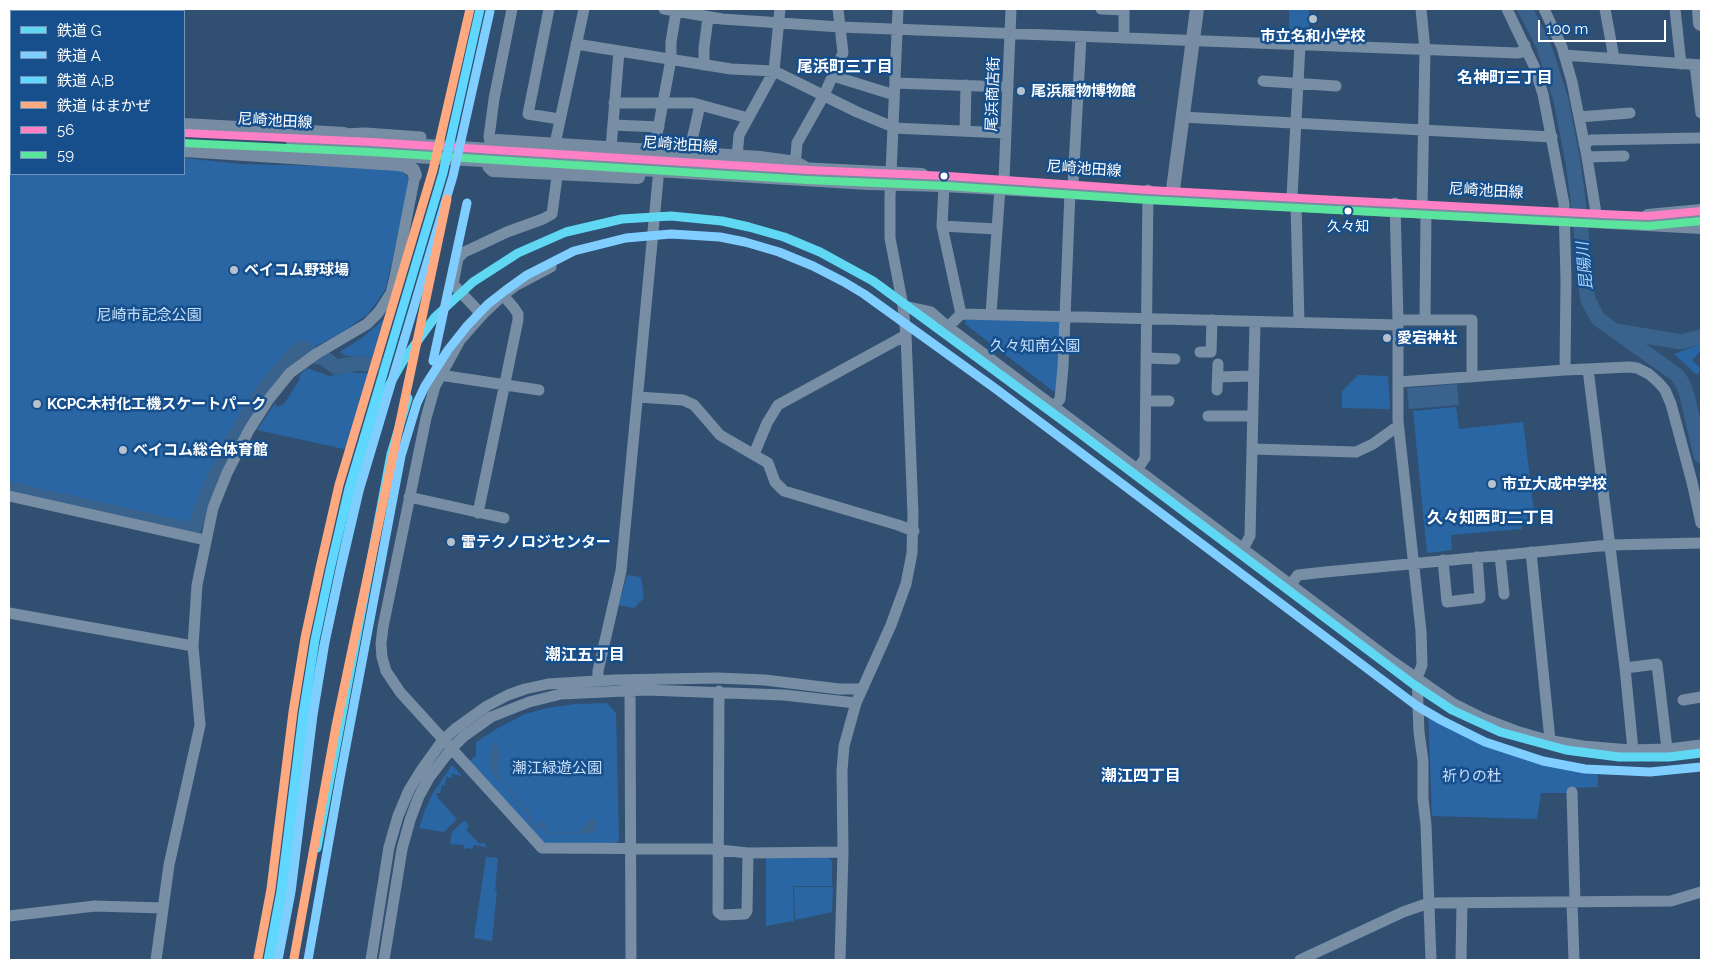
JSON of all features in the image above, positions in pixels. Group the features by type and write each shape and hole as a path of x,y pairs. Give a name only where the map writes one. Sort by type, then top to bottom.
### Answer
{"highway":[{"path":"1700,9 1701,23"}],"main road":[{"path":"1173,194 1197,9"},
{"path":"185,126 344,134 343,161"},
{"name":"尼崎池田線","path":"185,132 291,143 808,175 1567,215 1701,227"},
{"path":"497,141 760,158 794,163 808,175 787,184 767,184 493,170 489,166 491,144 497,141"},
{"name":"尼崎池田線","path":"185,143 291,143"},
{"path":"185,150 405,165 413,170 415,175"},
{"name":"尼崎池田線","path":"891,179 944,185 1002,184"},
{"name":"尼崎池田線","path":"1648,216 1701,210"},
{"name":"尼崎池田線","path":"1594,217 1648,216 1701,218"}],"street":[{"path":"491,144 489,137 494,99 512,9"},
{"path":"549,9 528,114 559,119"},
{"path":"482,315 453,284 458,258 471,248 507,232 543,220 552,214 557,178 555,173 556,139 559,119 584,9"},
{"path":"664,9 708,18 722,14 779,23 840,27 1519,53 1524,50 1525,46"},
{"path":"737,156 738,137 774,72 780,9"},
{"path":"794,163 797,143 824,95 843,53 838,9"},
{"path":"840,960 843,852 842,770 844,746 856,703 891,626 906,584 914,531 906,335 903,306 890,238 898,9"},
{"name":"尾浜商店街","path":"991,314 996,228 1006,133 1012,9"},
{"path":"1101,9 1124,9 1124,38"},
{"path":"1420,9 1425,50 1424,320"},
{"path":"1507,9 1534,66 1543,94 1567,215 1565,370"},
{"path":"1544,9 1564,55 1579,117 1587,157 1594,217"},
{"path":"1605,9 1614,58"},
{"path":"1675,9 1681,64"},
{"path":"654,151 671,59 671,42 676,12"},
{"path":"704,65 708,18"},
{"path":"1054,407 1060,399 1066,317 1081,37"},
{"path":"576,44 739,70 774,72 893,127 1006,133"},
{"path":"1299,322 1294,200 1295,123 1300,45"},
{"path":"611,148 619,51"},
{"path":"1564,55 1698,65 1701,113"},
{"path":"833,76 888,93 895,88 966,85 1008,87"},
{"path":"1263,81 1336,86"},
{"path":"965,131 966,85"},
{"path":"614,103 693,103 748,118"},
{"path":"689,153 700,105"},
{"path":"1579,117 1630,113"},
{"path":"1182,117 1552,137"},
{"path":"613,125 658,127"},
{"path":"344,134 365,133 421,137"},
{"path":"1584,144 1591,140 1701,138"},
{"path":"1587,157 1624,156"},
{"path":"156,960 169,865 200,725 193,646 197,585 213,508 225,479 250,430 269,399 290,373 313,356 367,324 378,313 391,293 415,175"},
{"path":"598,680 598,671 620,571 658,179"},
{"path":"944,185 942,226 961,314"},
{"path":"1137,470 1145,458 1148,193"},
{"path":"1395,206 1398,426 1421,631 1422,665 1417,678 1419,732 1424,761 1423,799 1426,825 1431,960"},
{"path":"942,226 996,228"},
{"path":"551,267 526,279 503,295 482,315 460,340 440,374 431,400 409,497 383,627 381,644 386,671 400,692 542,848 718,850 748,853 843,852"},
{"path":"478,513 518,320 518,314 503,295"},
{"path":"903,306 931,312 948,327 1137,470 1454,704 1482,718 1516,731 1583,746 1634,750 1701,745"},
{"path":"948,327 961,314 1255,322 1398,323 1424,320 1472,320 1472,377"},
{"path":"1200,352 1211,352 1212,320"},
{"path":"1243,549 1250,536 1255,322"},
{"path":"754,454 767,423 778,404 906,335"},
{"path":"1146,358 1176,358"},
{"path":"1217,390 1218,364"},
{"path":"1398,382 1629,366 1637,368 1649,374 1664,390 1671,404 1701,523"},
{"path":"1588,369 1634,750"},
{"path":"440,374 539,390"},
{"path":"1218,377 1253,376"},
{"path":"638,398 683,400 689,402 720,435 768,463 775,482 784,491 914,531"},
{"path":"1146,401 1169,402"},
{"path":"1208,416 1252,416"},
{"path":"1252,449 1356,452 1374,444 1398,426"},
{"path":"9,496 205,540"},
{"path":"409,497 504,518"},
{"path":"1291,584 1298,575 1443,560 1610,545 1701,542"},
{"path":"1531,552 1550,740"},
{"path":"1500,555 1504,594"},
{"path":"1443,560 1447,602 1480,598 1476,557"},
{"path":"9,613 193,646"},
{"path":"1625,668 1657,664 1667,749"},
{"path":"371,960 389,847 398,816 409,790 420,772 447,744 463,737 491,717 529,702 560,694 630,685 718,678 765,680 862,690"},
{"path":"384,960 402,849 410,820 426,784 455,729 479,711 508,694 525,688 548,684 598,680 630,685 646,690 719,691 784,695 856,703"},
{"path":"630,685 631,960"},
{"path":"719,691 718,912 722,915 745,914 748,911 748,853"},
{"path":"1683,700 1701,698"},
{"path":"1572,792 1574,960"},
{"path":"1300,960 1403,912 1429,903 1671,901 1701,892"},
{"path":"1462,902 1462,960"},
{"path":"9,916 95,906 163,908"}],"green space":[{"path":"1289,9 1309,9 1309,32 1289,31"},
{"name":"尼崎市記念公園","path":"9,142 10,175 185,175 185,158 240,164 401,170 410,179 386,288 368,314 343,332 301,354 276,380 257,404 235,440 210,493 197,530 177,528 92,509 9,487"},
{"path":"384,319 389,321 378,354 375,357 346,356 340,352 363,337"},
{"name":"久々知南公園","path":"966,320 1059,320 1062,323 1059,389 1053,391 965,324"},
{"path":"1699,345 1701,350 1692,360 1701,369 1697,375 1674,354"},
{"path":"307,368 329,376 347,373 348,371 366,373 370,377 351,446 344,449 257,430 275,403 277,407 284,404 300,379 299,376"},
{"path":"1358,375 1388,376 1390,409 1342,408 1342,391"},
{"path":"1456,407 1459,429 1523,422 1534,512 1525,525 1522,525 1522,529 1451,535 1452,550 1427,553 1413,411"},
{"path":"627,575 641,577 644,598 634,608 619,605"},
{"name":"潮江緑遊公園","path":"607,703 616,713 619,840 615,844 545,844 468,760 472,760 476,756 476,742 525,714 547,708 575,704"},
{"name":"祈りの杜","path":"1428,709 1460,727 1507,746 1541,757 1566,761 1568,766 1597,767 1598,787 1569,788 1569,793 1541,793 1537,819 1432,816"},
{"path":"452,765 462,776 452,774 451,778 446,777 445,785 442,785 440,793 436,793 438,798 457,819 444,832 419,828 433,793"},
{"path":"465,820 469,826 466,830 480,844 483,842 487,847 473,845 473,849 463,849 464,845 450,844 452,832"},
{"path":"766,856 827,856 832,861 832,886 793,886 794,921 766,926"},
{"path":"486,857 498,858 492,941 474,938"},
{"path":"794,887 833,887 832,912 795,920"}],"shaded area":[{"path":"1457,384 1459,405 1409,409 1407,388"},
{"path":"495,742 500,753 497,768 498,774 506,782 517,801 528,810 534,825 540,825 540,822 544,822 547,826 546,833 581,832 581,828 590,819 596,818 596,833 543,834 543,828 532,827 525,811 515,801 504,782 495,777 491,769 489,756 492,756 491,749"}],"waterway":[{"name":"昆陽川","path":"1525,9 1543,44 1561,100 1573,162 1588,300 1598,319 1677,375 1687,395 1701,456"},
{"path":"1617,331 1681,342 1701,337"},
{"path":"9,489 191,530 194,528 230,444 263,390 291,357 302,348 316,357 323,357 336,367 353,364 378,364"}],"rail line":[{"name":"はまかぜ","path":"258,958 271,889 293,712 305,638 320,568 339,485 433,170 470,9"},
{"name":"A;B","path":"268,960 281,891 303,714 315,640 330,570 349,488 443,173 480,9"},
{"name":"A","path":"278,960 291,892 313,715 325,642 340,572 359,491 453,176 490,11"},
{"name":"はまかぜ","path":"294,958 336,726 447,199"},
{"name":"A","path":"433,361 467,203"},
{"name":"G","path":"274,960 288,883 312,708 324,645 364,457 387,389 403,361 435,317 473,282 518,253 566,232 622,219 671,216 722,221 749,227 784,237 820,252 873,281 1073,428 1413,684 1452,710 1500,732 1566,750 1619,757 1669,757 1701,753"},
{"name":"A","path":"308,960 340,778 401,456 417,403 425,386 448,350 488,304 527,275 574,251 626,238 671,234 720,237 745,242 779,252 813,266 844,282 864,294 996,389 1417,706 1485,742 1543,761 1585,769 1650,772 1701,767"},
{"name":"G","path":"317,848 391,454 408,398"}],"transit line":[{"name":"56","path":"185,133 371,142 808,170 948,176 1148,190 1602,214 1648,216 1701,211"},
{"name":"59","path":"185,143 370,152 807,180 947,186 1147,200 1601,224 1649,226 1701,221"}],"place":[{"name":"市立名和小学校","path":"1313,19"},
{"name":"尾浜履物博物館","path":"1021,91"},
{"name":"久々知","path":"1348,211"},
{"name":"ベイコム野球場","path":"234,270"},
{"name":"愛宕神社","path":"1387,338"},
{"name":"KCPC木村化工機スケートパーク","path":"37,404"},
{"name":"ベイコム総合体育館","path":"123,450"},
{"name":"市立大成中学校","path":"1492,484"},
{"name":"雷テクノロジセンター","path":"451,542"}],"district":[{"name":"尾浜町三丁目","path":"845,67"},
{"name":"名神町三丁目","path":"1505,78"},
{"name":"久々知西町二丁目","path":"1491,518"},
{"name":"潮江五丁目","path":"585,655"},
{"name":"潮江四丁目","path":"1141,776"}]}
